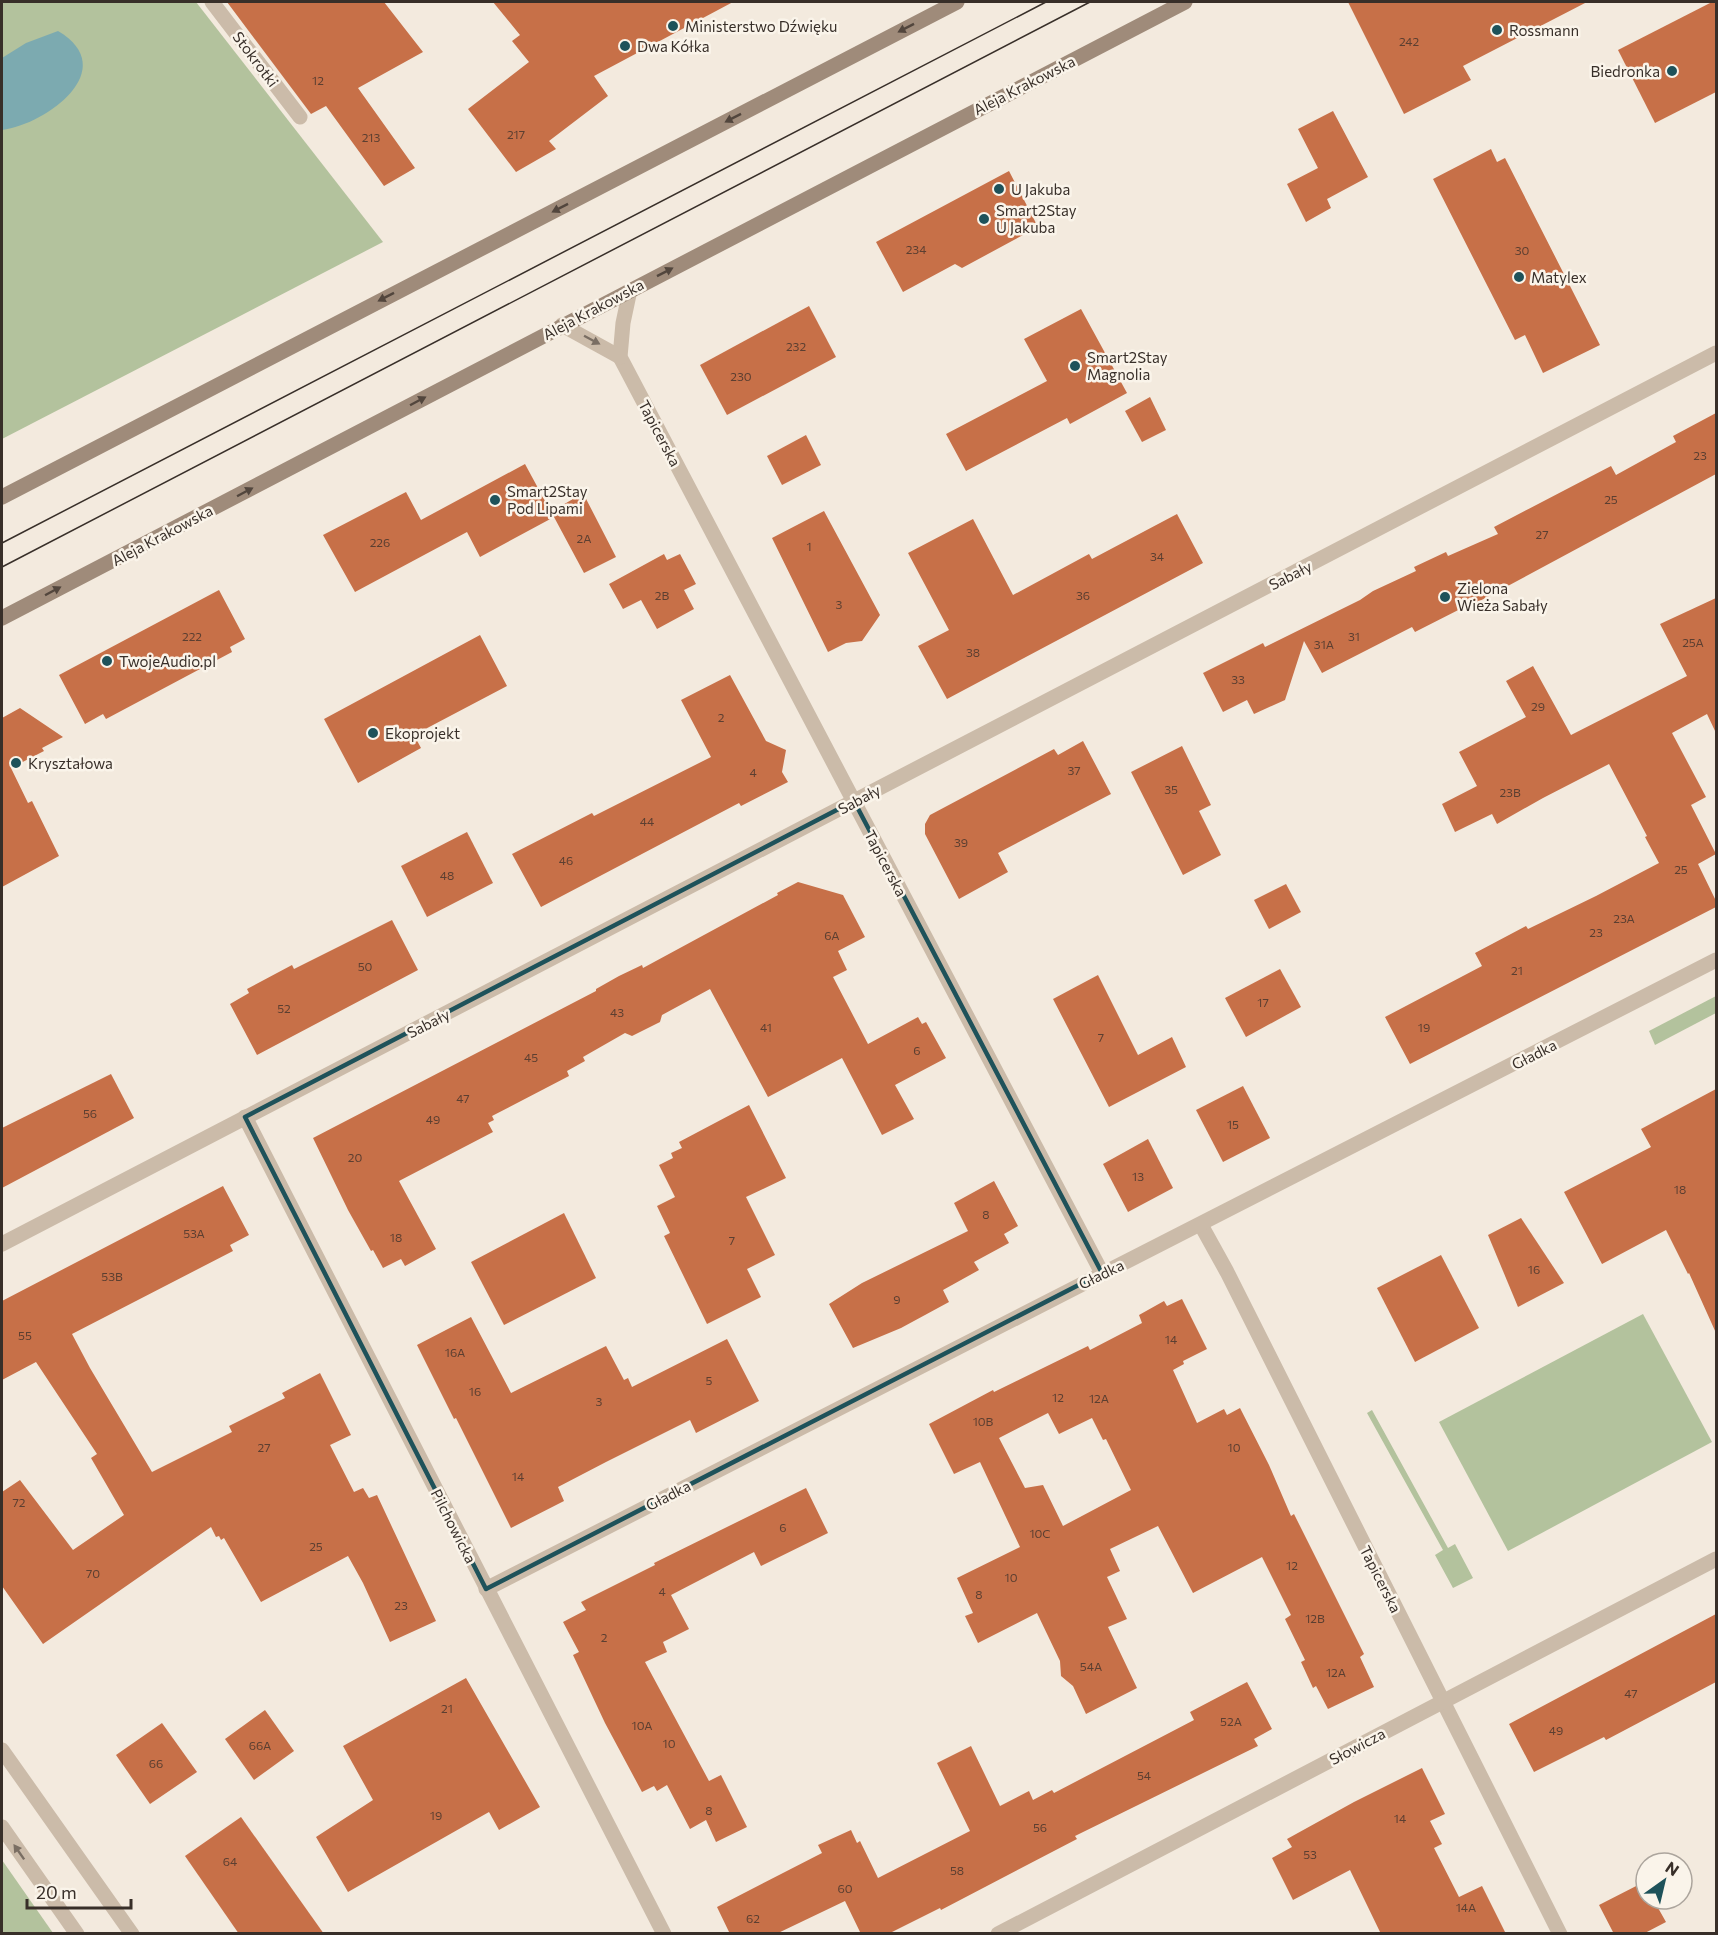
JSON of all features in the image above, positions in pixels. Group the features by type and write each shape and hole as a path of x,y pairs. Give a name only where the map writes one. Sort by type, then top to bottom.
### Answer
{"main road":[{"path":"2,497 957,2"},
{"name":"Aleja Krakowska","path":"2,618 1185,2"}],"street":[{"name":"Stokrotki","path":"212,2 300,117"},
{"path":"562,326 620,357 623,323 630,290"},
{"name":"Sabały","path":"2,1244 1716,353"},
{"name":"Tapicerska","path":"620,357 1102,1273"},
{"name":"Gładka","path":"486,1589 1716,960"},
{"name":"Pilchowicka","path":"245,1117 664,1934"},
{"name":"Tapicerska","path":"1201,1225 1227,1272 1560,1934"},
{"name":"Słowicza","path":"998,1934 1716,1559"},
{"path":"2,1750 132,1934"},
{"path":"2,1827 77,1934"}],"highlighted area":[{"path":"854,801 1102,1273 486,1589 245,1117"}],"green space":[{"path":"2,2 196,2 383,242 2,439"},
{"path":"1716,996 1716,1013 1655,1045 1649,1031"},
{"path":"1643,1314 1712,1442 1508,1551 1439,1422"},
{"path":"1372,1410 1448,1548 1455,1544 1473,1578 1453,1588 1435,1555 1443,1550 1367,1413"},
{"path":"2,1860 53,1933 2,1933"}],"water":[{"path":"58,31 76,46 83,62 80,77 71,92 56,106 20,126 2,130 2,58 26,43"}],"building":[{"path":"227,2 384,2 423,52 358,88 415,168 384,186 326,106 311,114"},
{"path":"493,2 733,2 594,76 608,96 549,141 556,149 516,172 468,109 529,62 512,41 520,35"},
{"path":"1348,2 1587,2 1463,66 1471,80 1404,114"},
{"name":"Biedronka","path":"1716,2 1716,92 1655,123 1618,50"},
{"path":"1333,111 1368,177 1327,199 1331,208 1306,222 1287,184 1318,168 1298,129"},
{"path":"1491,149 1497,162 1505,158 1600,345 1543,373 1525,335 1515,340 1433,179"},
{"path":"1009,171 1038,227 962,268 955,264 903,292 876,242"},
{"path":"809,306 836,357 727,415 700,365"},
{"path":"1081,309 1127,393 1070,424 1067,418 966,471 946,434 1047,381 1024,339"},
{"path":"1150,397 1166,430 1142,442 1125,411"},
{"path":"1716,413 1716,474 1476,603 1476,601 1415,632 1412,627 1322,673 1304,641 1285,700 1254,714 1247,700 1223,712 1203,673 1263,643 1265,647 1360,600 1373,591 1416,571 1414,567 1446,552 1448,556 1498,534 1494,527 1611,466 1616,475 1676,442 1673,436"},
{"path":"806,435 821,465 782,485 767,456"},
{"path":"525,464 551,512 583,493 616,557 584,573 554,517 480,557 467,532 355,592 323,535 406,492 421,520"},
{"path":"824,511 880,615 862,641 846,643 828,652 772,538"},
{"path":"1177,514 1203,563 947,699 918,646 949,630 908,553 973,519 1013,595 1089,554 1092,559"},
{"path":"664,554 667,560 680,554 696,584 684,590 694,609 657,629 641,600 623,609 609,584"},
{"path":"219,590 245,639 230,647 232,652 106,719 103,714 85,724 59,675"},
{"path":"1716,598 1716,733 1707,714 1672,733 1706,797 1691,805 1716,854 1698,864 1716,901 1716,907 1410,1064 1385,1017 1482,966 1475,953 1526,926 1528,929 1596,896 1659,863 1609,764 1497,824 1492,814 1455,832 1442,804 1477,786 1459,752 1526,717 1506,681 1533,666 1571,735 1687,676 1660,624"},
{"path":"480,635 507,686 414,735 421,748 358,783 324,719"},
{"path":"730,675 766,741 786,750 782,772 788,782 741,806 739,803 541,907 512,854 592,813 594,816 711,757 681,700"},
{"path":"20,708 63,737 42,748 44,751 11,768 28,803 32,801 59,856 2,887 2,718"},
{"path":"1083,741 1111,794 998,853 1008,872 959,899 925,834 925,824 930,815 1054,749 1058,755"},
{"path":"1182,746 1211,805 1199,811 1221,855 1183,875 1131,772"},
{"path":"467,832 493,883 427,917 401,866"},
{"path":"798,882 843,895 865,937 838,951 847,970 833,977 868,1044 918,1017 922,1024 926,1022 946,1058 895,1085 914,1119 882,1135 842,1058 768,1097 710,989 662,1015 660,1022 632,1036 625,1033 583,1057 585,1061 567,1071 569,1076 492,1116 494,1120 488,1123 493,1132 399,1181 436,1249 405,1266 401,1259 383,1268 348,1210 313,1138 596,991 619,976 642,965 643,968"},
{"path":"1286,884 1301,912 1269,929 1254,900"},
{"path":"392,920 418,970 257,1055 230,1004 249,993 247,989 292,965 294,969"},
{"path":"1280,969 1301,1007 1246,1037 1225,998"},
{"path":"1098,975 1138,1055 1172,1037 1186,1067 1109,1107 1053,999"},
{"path":"111,1074 134,1118 2,1188 2,1128"},
{"path":"1243,1086 1270,1138 1223,1162 1196,1110"},
{"path":"1716,1089 1716,1333 1689,1273 1666,1230 1602,1264 1564,1192 1651,1147 1641,1129"},
{"path":"749,1105 786,1178 746,1197 775,1255 747,1269 761,1297 707,1324 664,1236 670,1233 657,1206 675,1197 659,1165 673,1158 671,1153 682,1148 679,1142"},
{"path":"1148,1139 1173,1188 1128,1212 1103,1164"},
{"path":"994,1181 1018,1226 1004,1234 1009,1243 974,1262 979,1270 943,1290 949,1302 901,1328 853,1348 829,1304 862,1283 968,1231 954,1203"},
{"path":"223,1186 249,1235 230,1245 233,1251 72,1334 152,1472 232,1432 229,1426 285,1398 282,1393 320,1373 351,1435 330,1445 354,1492 363,1488 369,1498 377,1495 436,1621 390,1642 348,1556 261,1602 224,1538 221,1540 219,1536 216,1537 211,1527 43,1644 2,1586 2,1492 20,1480 73,1550 124,1515 91,1458 97,1454 36,1362 2,1380 2,1301"},
{"path":"564,1213 596,1278 504,1325 471,1262"},
{"path":"1521,1218 1564,1283 1518,1307 1488,1235"},
{"path":"1441,1255 1479,1328 1415,1362 1377,1288"},
{"path":"1182,1299 1207,1349 1183,1361 1184,1364 1173,1370 1197,1423 1224,1409 1227,1415 1240,1408 1269,1465 1291,1516 1294,1514 1364,1654 1360,1657 1374,1687 1328,1709 1316,1686 1313,1688 1301,1662 1305,1660 1285,1619 1291,1615 1262,1557 1193,1593 1158,1526 1110,1549 1120,1571 1107,1577 1127,1619 1108,1627 1137,1688 1086,1714 1073,1686 1061,1676 1060,1661 1037,1613 978,1643 965,1616 973,1613 957,1578 1020,1547 980,1462 954,1474 929,1424 993,1390 994,1392 1088,1346 1090,1350 1142,1323 1139,1315 1164,1301 1167,1306","holes":["1048,1413 1059,1434 1092,1418 1103,1440 1106,1439 1131,1490 1063,1526 1043,1485 1025,1488 999,1438"]},
{"path":"471,1317 511,1393 606,1346 624,1380 628,1378 632,1387 727,1339 759,1401 696,1433 690,1420 606,1462 558,1487 564,1501 511,1528 417,1345"},
{"path":"806,1488 828,1533 761,1566 754,1552 671,1595 689,1629 663,1642 667,1652 645,1662 709,1781 721,1775 747,1827 716,1842 706,1820 690,1829 667,1785 657,1791 654,1786 642,1792 605,1723 573,1655 579,1652 563,1622 586,1610 581,1602"},
{"path":"1716,1614 1716,1682 1606,1740 1604,1737 1534,1772 1509,1724"},
{"path":"466,1678 540,1807 499,1830 489,1812 348,1892 316,1837 373,1800 343,1746"},
{"path":"1247,1682 1272,1729 1254,1739 1258,1746 1075,1836 1077,1839 941,1910 940,1908 888,1934 861,1934 845,1901 776,1934 730,1934 717,1907 822,1853 818,1845 851,1830 857,1843 860,1841 878,1878 970,1831 937,1763 971,1746 1000,1806 1029,1791 1033,1800 1052,1790 1054,1793 1194,1720 1190,1712"},
{"path":"265,1710 294,1751 254,1780 225,1739"},
{"path":"162,1723 197,1772 150,1804 116,1755"},
{"path":"1422,1768 1445,1814 1430,1821 1442,1844 1434,1848 1459,1897 1482,1886 1506,1934 1381,1934 1350,1870 1293,1900 1272,1858 1292,1847 1287,1839"},
{"path":"241,1817 324,1934 239,1934 185,1856"},
{"path":"1634,1887 1634,1911 1660,1911 1666,1922 1643,1934 1614,1934 1599,1905"}],"tram line":[{"path":"2,543 1046,2"},
{"path":"2,567 1090,2"}],"place":[{"name":"Ministerstwo Dźwięku","path":"673,26"},
{"name":"Rossmann","path":"1497,30"},
{"name":"Dwa Kółka","path":"625,46"},
{"name":"Biedronka","path":"1672,71"},
{"name":"U Jakuba","path":"999,189"},
{"name":"Smart2Stay U Jakuba","path":"984,219"},
{"name":"Matylex","path":"1519,277"},
{"name":"Smart2Stay Magnolia","path":"1075,366"},
{"name":"Smart2Stay Pod Lipami","path":"495,500"},
{"name":"Zielona Wieża Sabały","path":"1445,597"},
{"name":"TwojeAudio.pl","path":"107,661"},
{"name":"Ekoprojekt","path":"373,733"},
{"name":"Kryształowa","path":"16,763"}]}
